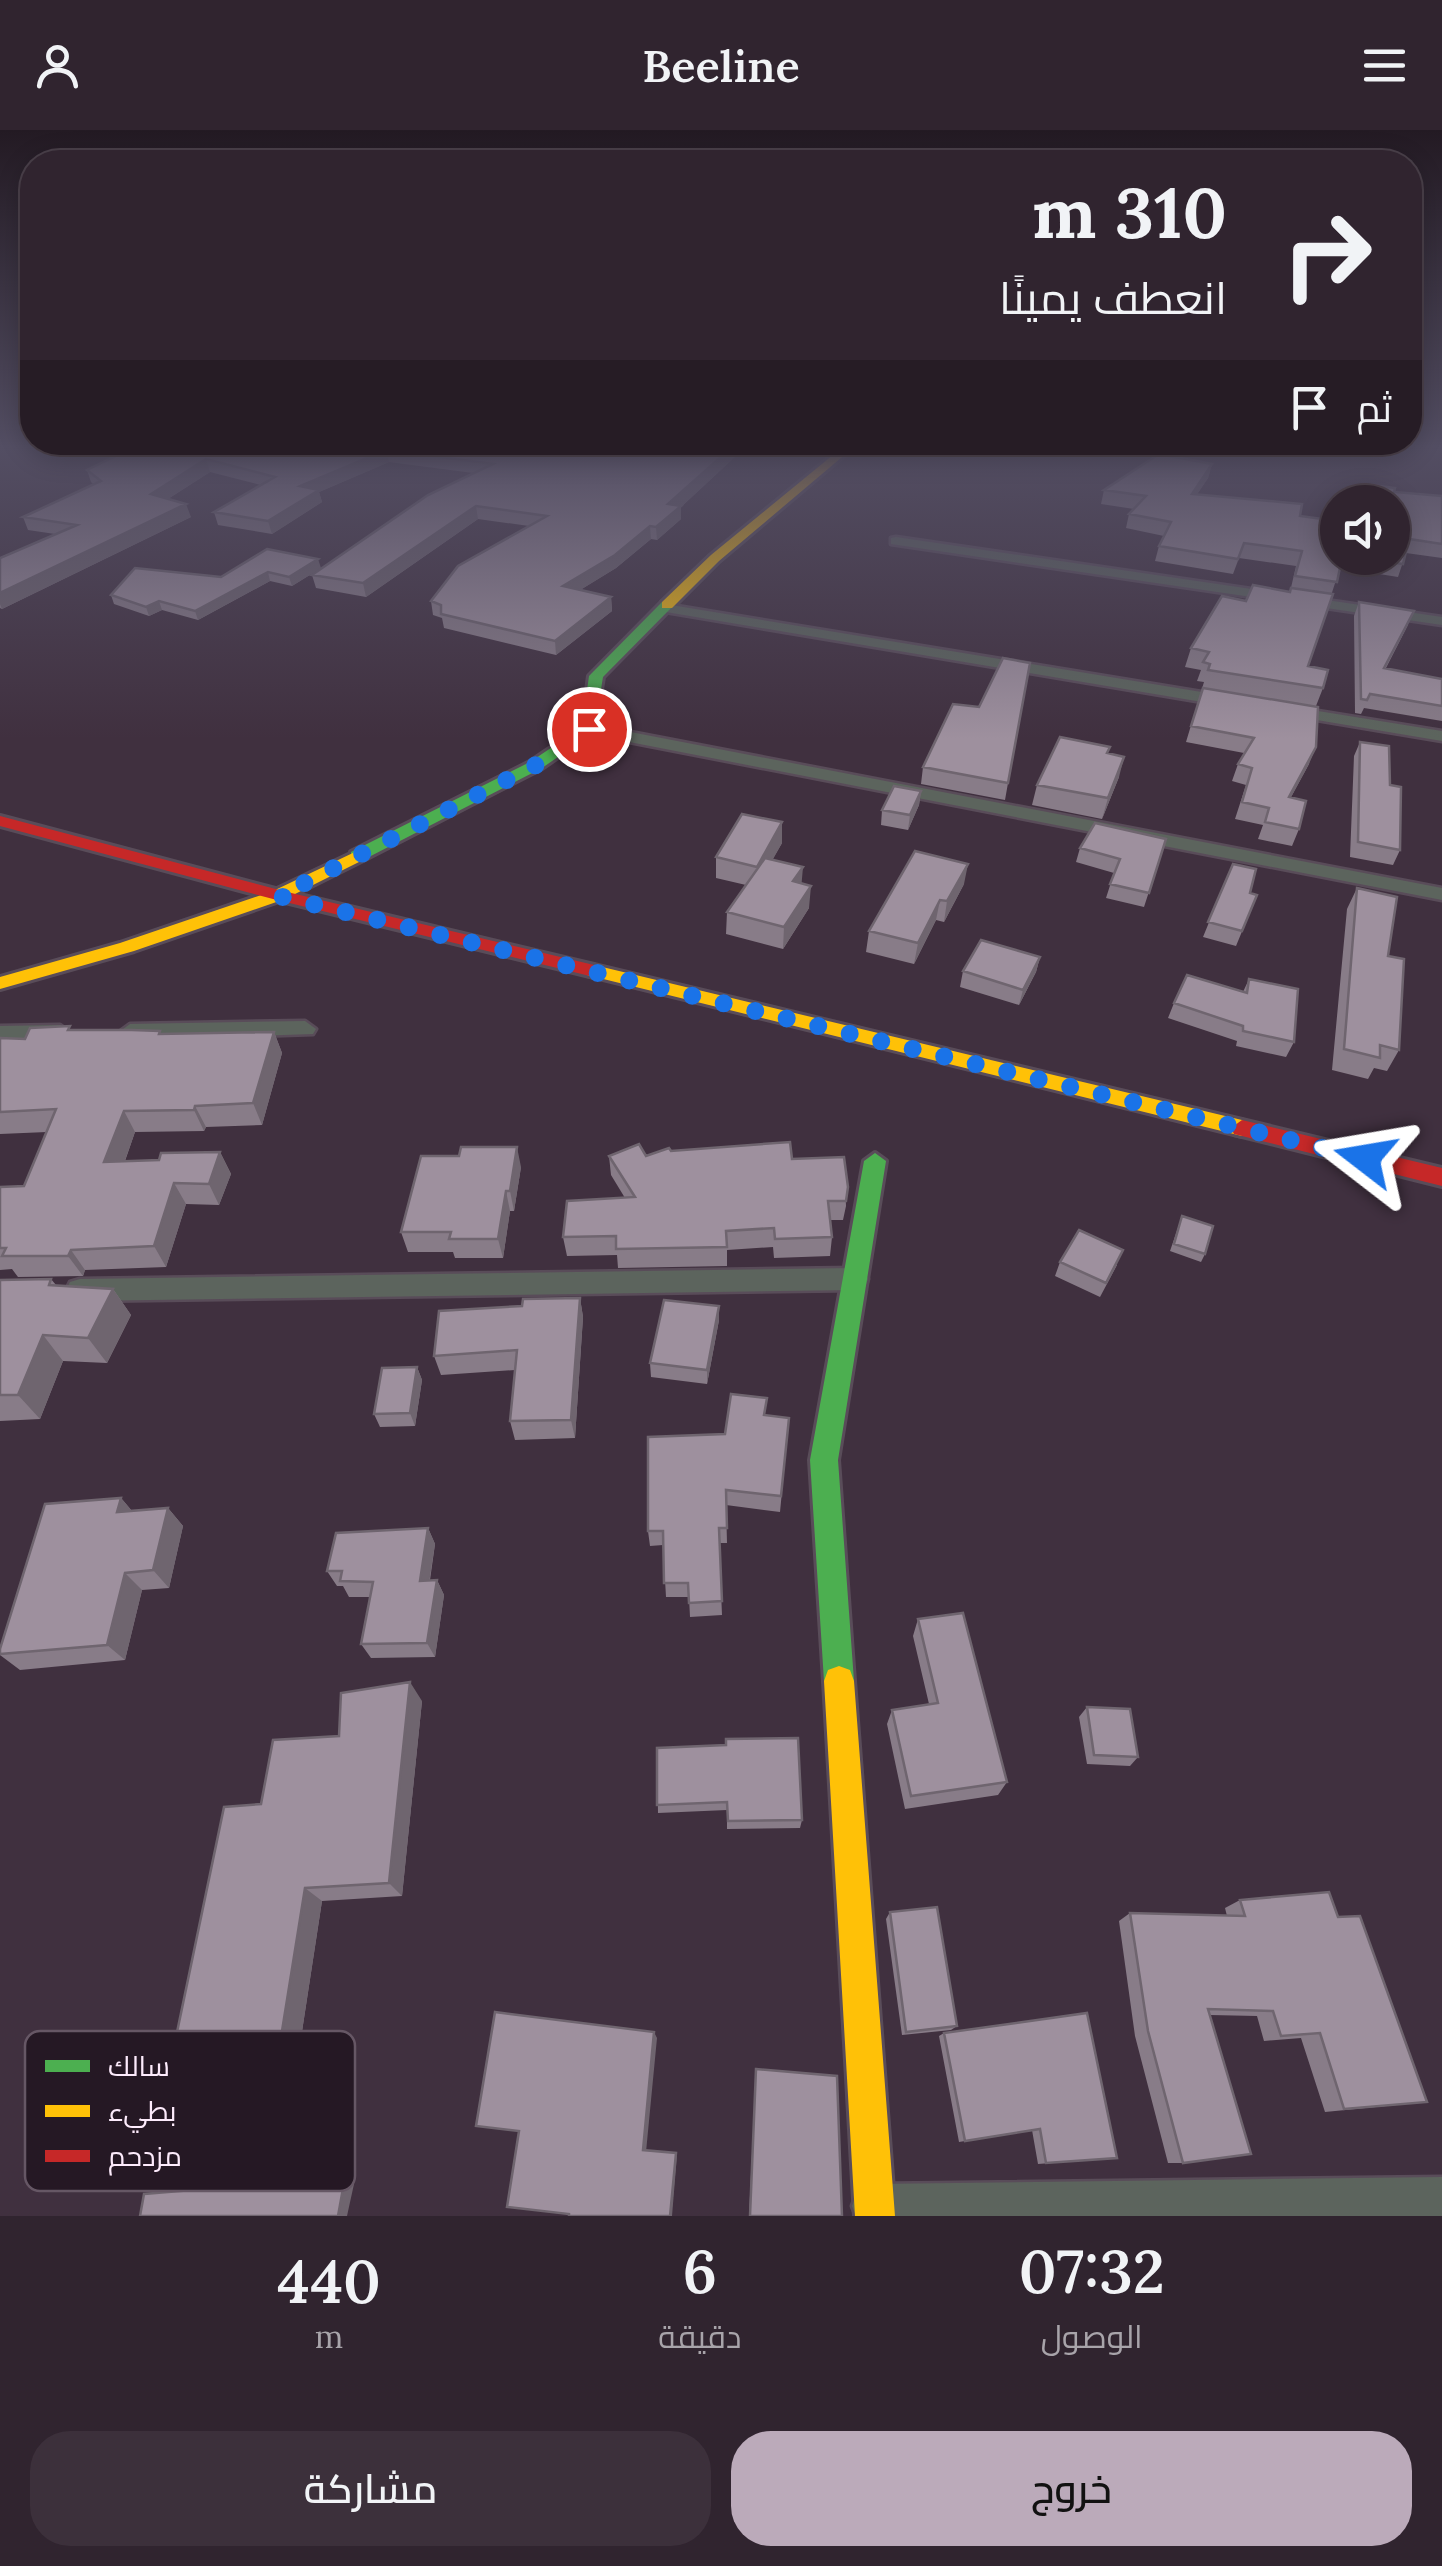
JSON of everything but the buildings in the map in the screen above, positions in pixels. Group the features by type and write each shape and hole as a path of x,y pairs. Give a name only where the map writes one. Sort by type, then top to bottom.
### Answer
{"street":[{"path":"589,729 596,676 731,544"},
{"path":"912,544 1442,621"},
{"path":"665,608 1248,704"},
{"path":"1267,708 1442,736"},
{"path":"0,983 127,947 279,896 536,765 589,729 1442,894"},
{"path":"0,821 279,896 1442,1177"},
{"path":"114,1032 305,1029"},
{"path":"0,1034 76,1033"},
{"path":"875,1160 824,1460 874,2211 1442,2200"},
{"path":"60,1291 855,1279"}],"traffic: fast":[{"path":"357,856 536,765 589,729 596,676 667,605"},
{"path":"839,1681 824,1460 875,1161"}],"traffic: slow":[{"path":"667,605 731,544"},
{"path":"0,983 127,947 279,895 357,856"},
{"path":"594,971 1242,1128"},
{"path":"839,1681 875,2216"}],"traffic: jam":[{"path":"0,821 279,895 594,971"},
{"path":"1242,1128 1442,1177"}],"route":[{"path":"589,729 536,765 279,896 1365,1158"}]}
